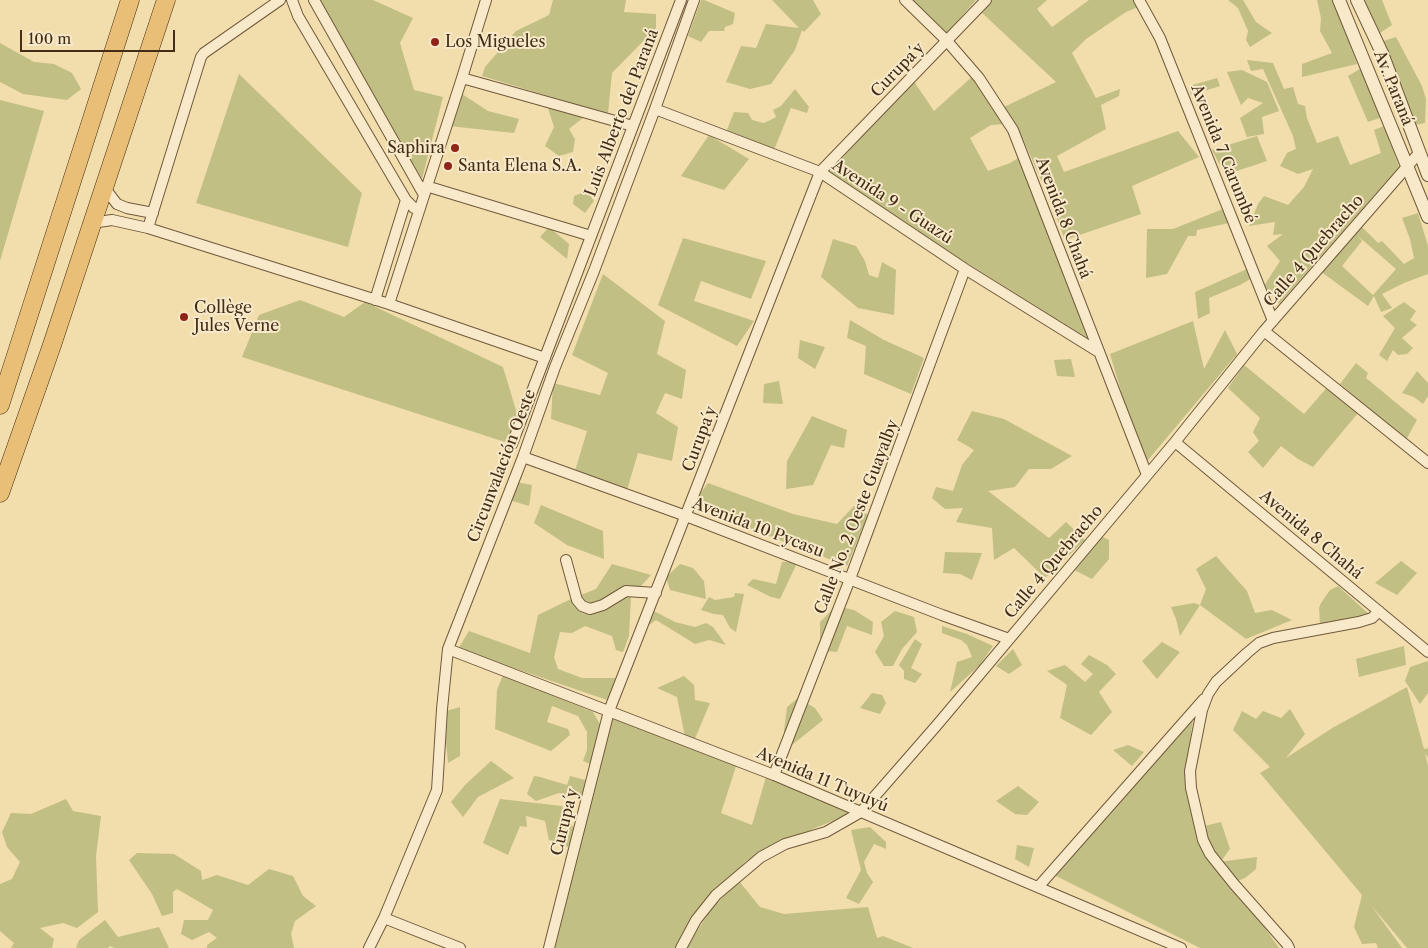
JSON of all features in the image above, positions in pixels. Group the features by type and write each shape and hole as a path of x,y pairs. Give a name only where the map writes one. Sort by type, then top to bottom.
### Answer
{"highway":[{"path":"0,405 130,0"},
{"path":"0,493 166,0"}],"street":[{"path":"148,228 200,57 280,0"},
{"path":"292,0 298,16 406,200 414,208 420,209"},
{"path":"314,0 425,191 592,236"},
{"path":"389,304 486,0"},
{"name":"Circunvalación Oeste","path":"370,948 437,790 448,648 523,457 555,367 594,271 694,0"},
{"name":"Avenida 8 Chahá","path":"905,0 947,41 979,78 1013,130 1146,475"},
{"name":"Curupa´y","path":"549,948 609,711 820,172 986,0"},
{"name":"Avenida 7 Carumbé","path":"1139,0 1160,38 1274,321"},
{"name":"Av. Paraná","path":"1339,0 1428,217"},
{"name":"Av. Paraná","path":"1357,0 1382,53 1428,175"},
{"name":"Luis Alberto del Paraná","path":"512,444 679,1"},
{"path":"462,78 633,126"},
{"name":"Avenida 9 - Guazú","path":"655,109 820,172 965,269 1097,351"},
{"name":"Calle 4 Quebracho","path":"681,948 696,920 716,895 761,857 785,844 826,832 861,812 937,725 1175,442 1264,331 1419,153"},
{"path":"104,187 118,204 130,209 153,213"},
{"path":"375,300 406,200"},
{"path":"127,222 130,209"},
{"path":"92,223 112,220 148,228 389,304 545,358"},
{"name":"Calle No. 2 Oeste Guayalby","path":"774,775 850,579 965,269"},
{"path":"1264,331 1428,463"},
{"name":"Avenida 8 Chahá","path":"1175,442 1428,652"},
{"name":"Avenida 10 Pycasu","path":"523,457 686,516 1009,639"},
{"path":"566,560 577,600 582,606 590,609 603,605 626,591 656,593"},
{"path":"1039,886 1208,694 1216,682 1259,643 1273,638 1359,622 1372,618 1379,611"},
{"name":"Avenida 11 Tuyuyú","path":"448,648 774,775 1182,948"},
{"path":"1208,694 1202,710 1190,771 1191,788 1203,840 1210,854 1289,948"},
{"path":"384,918 460,948"}],"shaded area":[{"path":"316,0 373,0 413,18 400,43 414,90 443,97 422,179"},
{"path":"553,0 626,0 624,12 656,14 656,28 612,73 608,114 482,76 485,67 516,31 549,15"},
{"path":"701,0 735,13 733,24 725,27 724,31 709,31 701,42 688,36"},
{"path":"772,0 813,0 821,14 804,32 802,30 795,50 771,84 750,89 726,82 741,46 756,48 766,24 799,28"},
{"path":"913,0 976,0 947,33"},
{"path":"992,0 1047,0 1037,9 1052,27 1089,0 1138,0 1143,5 1126,12 1086,39 1072,53 1096,98 1120,89 1119,96 1101,105 1106,129 1057,156 1064,172 1178,131 1199,157 1132,186 1141,214 1065,240 1043,182 1019,130 1004,107 1056,82 981,12"},
{"path":"1228,0 1243,0 1256,22 1272,33 1250,47 1246,40 1248,31 1238,8"},
{"path":"1317,0 1335,0 1357,64 1302,77 1302,64 1332,53 1320,31 1321,18"},
{"path":"1360,0 1382,0 1392,25 1377,35"},
{"path":"1396,37 1422,86 1426,99 1425,123 1409,126 1377,43"},
{"path":"0,43 34,62 54,64 72,73 81,89 67,100 23,94 0,82"},
{"path":"1247,60 1273,63 1284,89 1293,87 1298,104 1305,106 1307,118 1317,143 1338,136 1350,165 1381,153 1374,130 1384,126 1399,167 1279,304 1264,286 1280,261 1267,246 1283,234 1273,235 1275,222 1249,226 1258,204 1264,196 1288,205 1304,187 1313,169 1298,174 1280,166 1287,153 1296,149 1293,136 1263,69 1251,71"},
{"path":"1363,67 1380,118 1368,122 1348,76"},
{"path":"1242,70 1267,82 1279,111 1262,117 1264,134 1247,137 1240,118 1263,103 1248,98 1241,105 1227,72"},
{"path":"239,74 362,193 348,247 196,203"},
{"path":"974,75 1005,124 991,125 970,138 988,171 1020,157 1091,341 827,175 913,80 934,111"},
{"path":"1217,78 1220,86 1191,95 1189,86"},
{"path":"795,89 809,107 807,113 791,108 774,150 726,132 734,112 748,113 752,120 764,123 776,117 773,110 781,106"},
{"path":"462,94 488,111 519,119 514,133 449,126"},
{"path":"0,100 44,111 0,261"},
{"path":"546,102 584,117 569,129 575,139 573,152 559,156 545,146 554,127"},
{"path":"709,135 749,159 724,190 681,176"},
{"path":"1257,136 1267,161 1225,175 1212,150"},
{"path":"587,191 594,201 585,213 573,204 574,196"},
{"path":"1228,207 1229,223 1197,230 1196,236 1188,236 1167,274 1146,278 1147,229 1173,229"},
{"path":"1418,213 1428,246 1428,274 1382,294 1392,308 1381,312 1374,296 1368,306 1320,271 1361,226 1378,243 1382,241 1404,264 1414,258 1410,239 1402,218","holes":["1358,236 1396,269 1373,295 1342,266 1362,241"]},
{"path":"549,227 569,244 567,259 540,237"},
{"path":"683,238 766,261 751,299 701,281 694,301 754,321 737,346 658,305"},
{"path":"833,239 856,246 865,261 869,275 878,278 882,262 896,270 894,315 858,308 821,277"},
{"path":"1247,269 1252,278 1209,298 1210,313 1198,319 1195,292"},
{"path":"603,274 665,321 657,354 686,370 682,399 665,393 656,413 678,427 672,461 638,453 627,490 575,471 587,431 551,419 553,383 600,395 608,373 572,355"},
{"path":"300,300 344,317 365,302 503,367 518,417 505,442 242,357 259,315"},
{"path":"1404,302 1416,311 1410,320 1417,325 1402,338 1413,348 1407,354 1398,355 1393,350 1387,361 1379,355 1395,328 1383,316"},
{"path":"850,320 884,340 924,358 911,394 864,374 866,346 847,338"},
{"path":"1193,321 1204,369 1225,330 1237,354 1143,466 1110,354"},
{"path":"800,340 825,347 815,369 798,358"},
{"path":"1071,359 1075,377 1057,376 1054,360"},
{"path":"1356,363 1368,373 1366,378 1417,420 1406,440 1340,384"},
{"path":"1244,365 1304,414 1330,384 1358,413 1313,467 1298,459 1281,446 1263,468 1248,452 1259,441 1253,432 1260,418 1228,388"},
{"path":"1417,371 1428,383 1428,396 1423,404 1414,397 1402,393"},
{"path":"779,381 783,404 763,403 764,384"},
{"path":"972,411 1004,419 1072,456 1051,469 1029,469 1015,487 988,491 1049,538 1066,522 1085,540 1045,578 1014,548 994,560 992,528 956,522 963,508 945,509 932,498 936,487 953,491 962,465 974,450 957,440"},
{"path":"812,416 847,430 844,448 831,445 813,485 786,489 787,461"},
{"path":"516,482 532,485 529,506 509,500"},
{"path":"708,483 793,514 837,524 854,506 868,515 847,566 691,506"},
{"path":"541,505 603,531 604,559 567,545 534,523"},
{"path":"1101,536 1109,540 1109,559 1092,579 1072,569"},
{"path":"945,552 982,553 972,580 960,574 943,573"},
{"path":"1216,556 1247,591 1255,613 1272,610 1292,620 1246,639 1200,605 1206,589 1196,569"},
{"path":"798,561 780,599 771,597 747,585 753,579 776,584 782,562"},
{"path":"1401,561 1417,573 1397,595 1375,583"},
{"path":"612,564 651,575 631,597 629,636 623,652 616,650 612,636 585,626 572,633 560,632 554,657 558,669 582,678 617,678 610,701 458,649 469,631 530,653 538,615 596,589"},
{"path":"680,564 693,568 704,581 706,599 670,590 666,577"},
{"path":"1338,586 1370,615 1320,624 1319,608 1321,603 1330,590"},
{"path":"735,593 744,594 736,632 730,628 723,615 701,610 709,597 715,600 734,597"},
{"path":"1194,603 1200,605 1180,636 1171,607"},
{"path":"836,606 854,610 873,622 872,635 847,626 837,652 826,651 820,639 820,622"},
{"path":"654,611 675,622 695,627 706,623 713,627 726,645 709,640 695,644 656,620 646,627"},
{"path":"895,611 914,617 917,632 902,649 893,666 884,666 875,652 884,636 881,622"},
{"path":"942,626 967,634 993,646 979,666 950,692 957,662 972,657 967,645 961,640 942,633"},
{"path":"915,639 922,644 911,668 922,674 915,683 904,679 904,671 899,665"},
{"path":"1162,642 1180,652 1157,679 1142,661"},
{"path":"1404,646 1406,665 1359,677 1356,659"},
{"path":"1013,649 1022,665 1009,674 996,666"},
{"path":"1089,655 1107,665 1116,674 1099,692 1112,712 1091,735 1060,718 1067,685 1047,671 1065,665 1085,682 1093,674 1081,664"},
{"path":"1428,661 1428,693 1420,704 1405,681 1410,667"},
{"path":"503,675 593,712 604,731 590,764 583,761 587,750 587,732 578,716 552,706 547,722 568,729 570,735 551,751 495,729 497,690"},
{"path":"684,676 694,685 695,700 710,703 694,741 685,737 677,697 657,688"},
{"path":"1407,687 1424,749 1428,748 1428,758 1425,753 1428,766 1428,948 1407,948 1371,905 1402,948 1378,948 1376,943 1362,944 1354,927 1362,895 1260,773 1270,767 1233,730 1242,711 1256,719 1263,711 1281,718 1290,709 1305,734 1286,758 1334,727"},
{"path":"872,693 882,695 886,703 880,714 860,708"},
{"path":"798,698 815,708 823,720 792,745 784,731 787,707"},
{"path":"460,707 460,756 448,763 443,712"},
{"path":"1194,711 1185,780 1198,823 1200,827 1221,822 1230,849 1222,860 1215,854 1219,862 1257,857 1256,869 1245,878 1235,882 1226,864 1220,864 1279,948 1200,948 1054,875"},
{"path":"611,716 738,760 721,813 752,825 766,777 853,813 815,828 746,861 688,927 679,948 551,948"},
{"path":"1128,745 1144,752 1132,766 1113,750"},
{"path":"491,761 514,778 478,797 463,817 451,802 465,785"},
{"path":"534,776 567,785 570,776 585,780 583,799 559,793 536,801 527,794"},
{"path":"1018,786 1039,802 1027,815 1015,814 996,801"},
{"path":"66,799 73,811 101,816 96,856 98,912 77,928 63,923 40,928 54,939 52,948 11,948 14,943 0,931 0,884 12,879 20,862 7,847 2,832 11,813 31,814"},
{"path":"500,799 562,806 575,831 568,847 549,840 545,821 526,816 527,827 520,826 508,855 483,843"},
{"path":"870,827 886,842 886,849 874,844 864,862 867,873 873,882 859,904 846,898 861,870 851,830"},
{"path":"1017,845 1034,848 1029,867 1015,859"},
{"path":"137,853 174,854 201,871 202,880 217,875 248,885 269,869 293,876 303,896 316,906 295,921 291,934 294,948 207,948 207,945 217,938 209,932 192,940 181,934 184,920 208,920 213,910 177,889 173,892 173,913 162,916 152,894 129,860"},
{"path":"739,881 760,907 784,914 868,907 877,938 883,936 913,948 686,948 711,909"},
{"path":"105,920 118,937 159,927 169,948 114,948 110,946 108,948 76,948 79,940"}],"place":[{"name":"Los Migueles","path":"435,42"},
{"name":"Saphira","path":"455,148"},
{"name":"Santa Elena S.A.","path":"448,166"},
{"name":"Collège Jules Verne","path":"184,317"}]}
